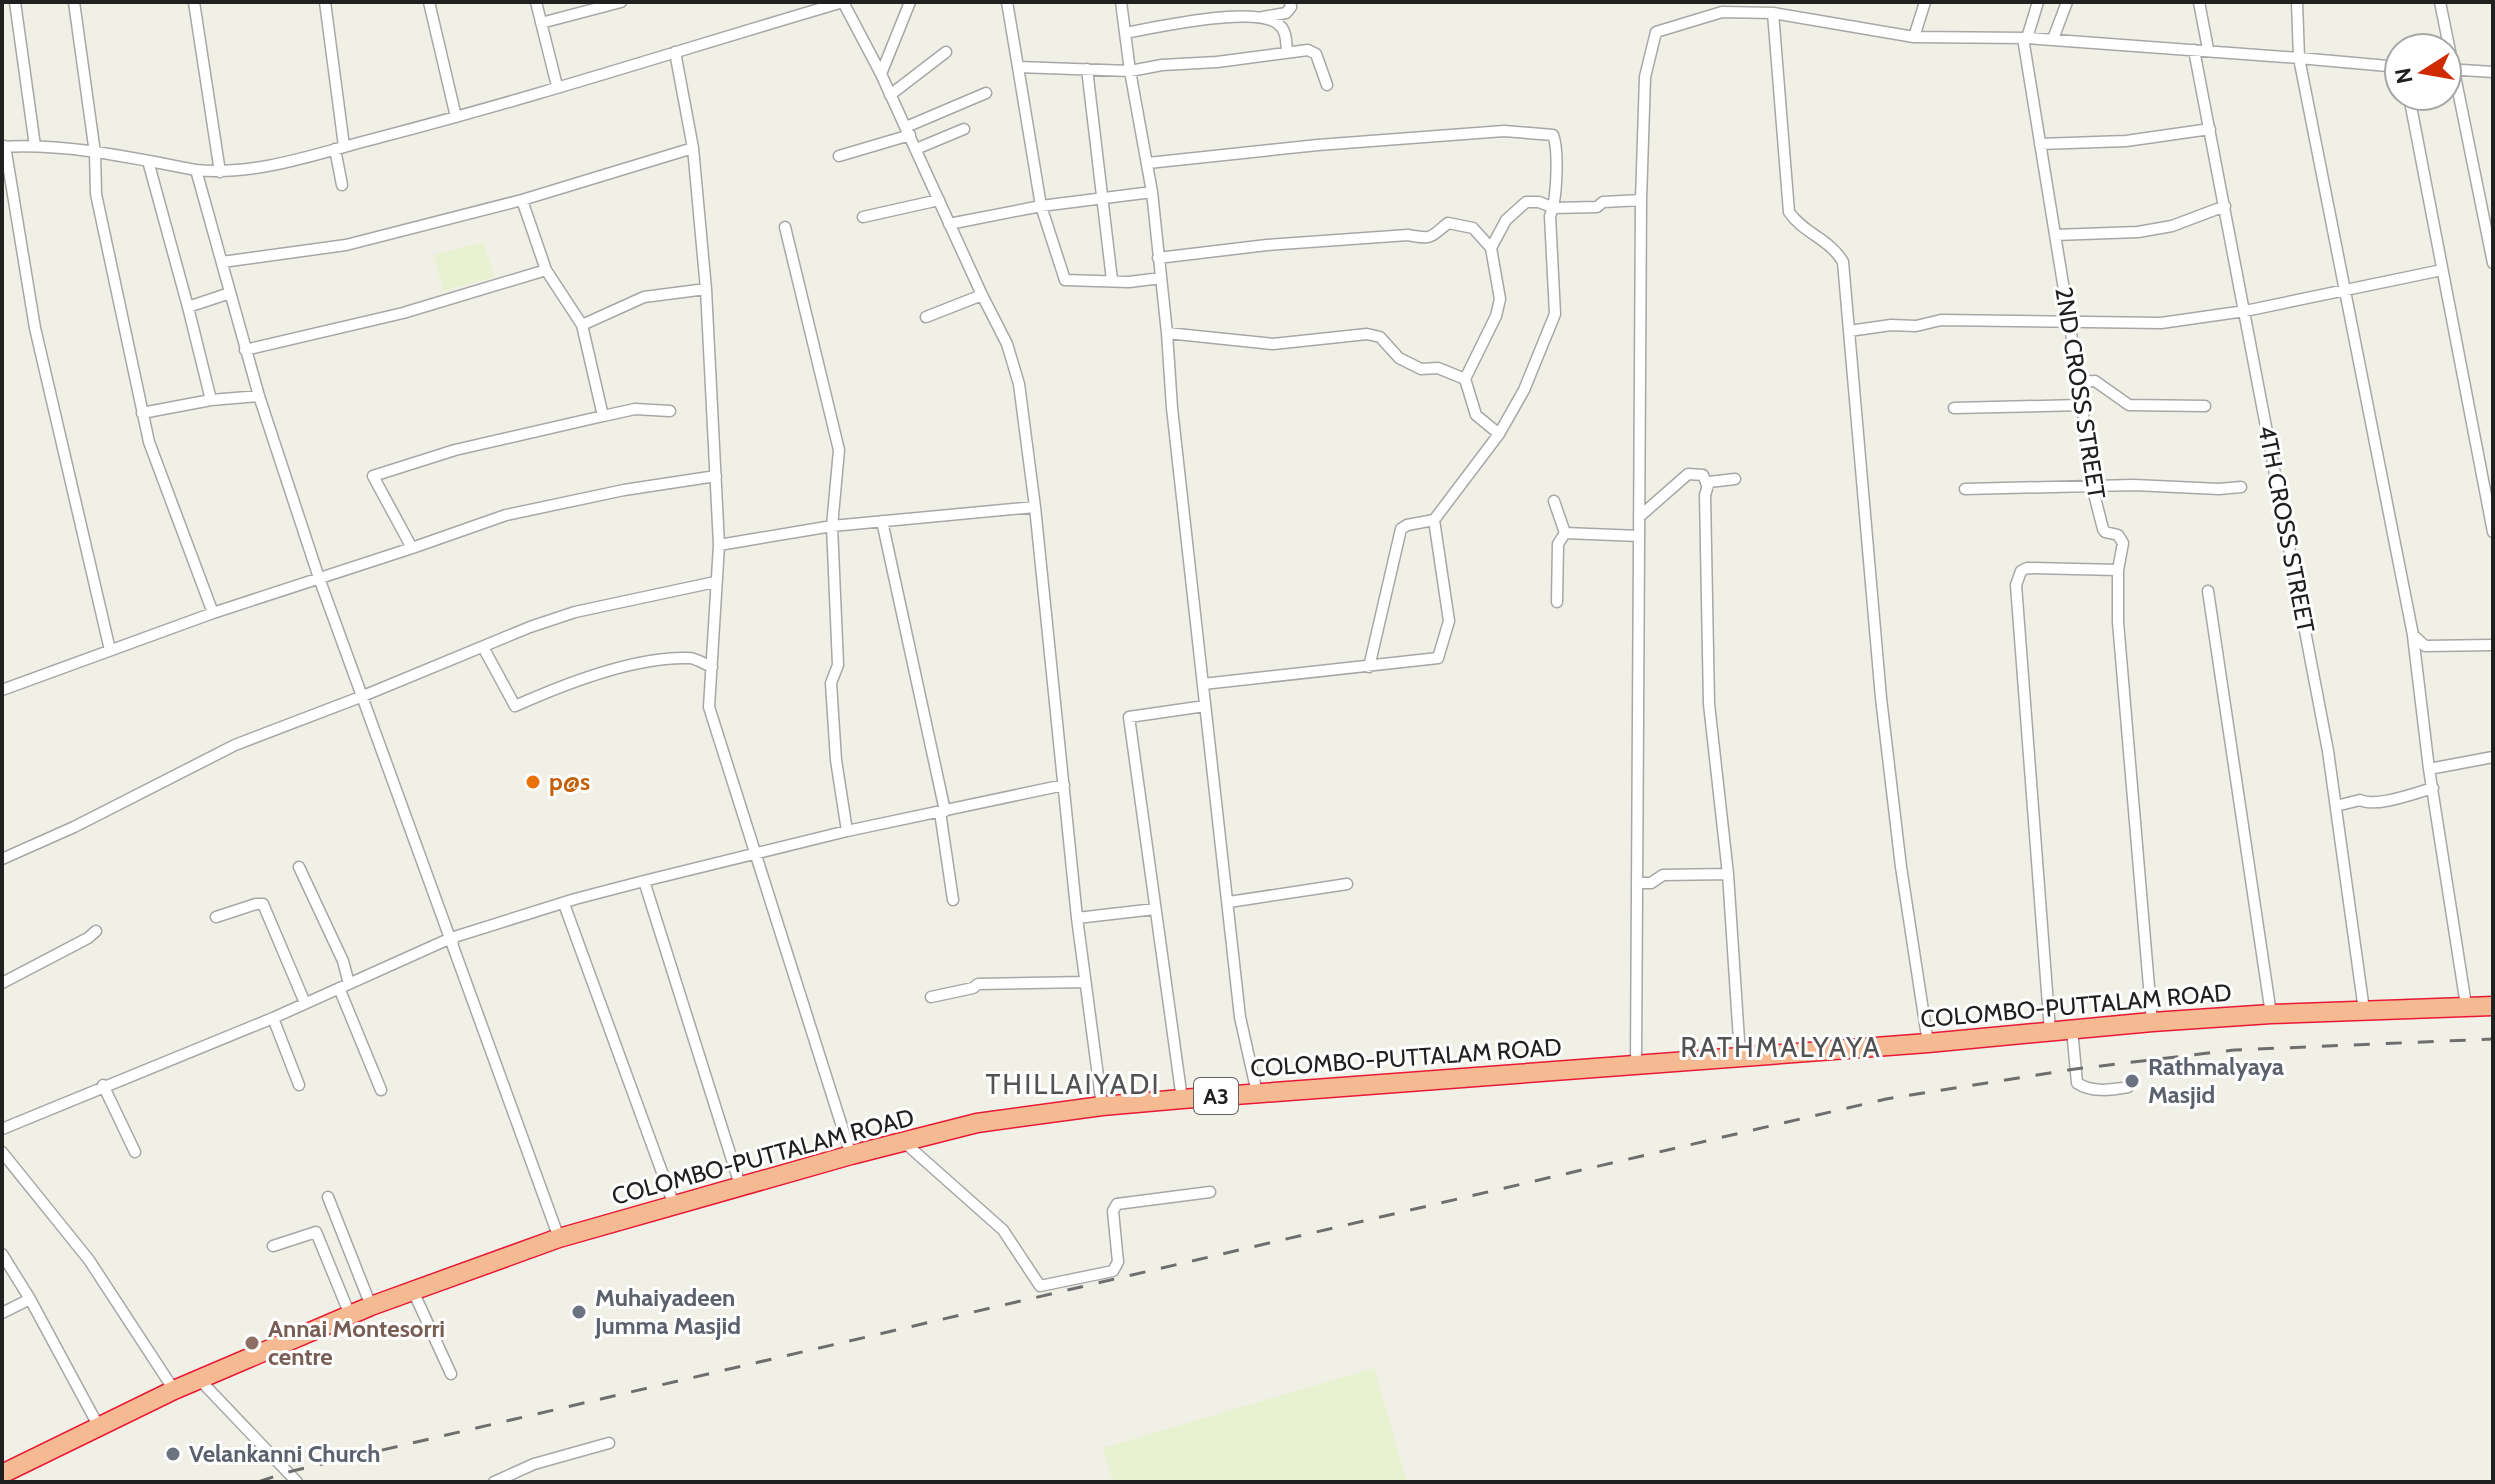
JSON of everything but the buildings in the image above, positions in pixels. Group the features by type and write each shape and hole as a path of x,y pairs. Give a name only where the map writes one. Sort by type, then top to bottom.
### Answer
{"highway":[{"name":"COLOMBO-PUTTALAM ROAD","path":"2,1474 174,1390 371,1306 559,1238 740,1185 977,1123 1182,1099 1928,1043 2152,1022 2271,1014 2493,1006"}],"street":[{"path":"15,2 35,146"},
{"path":"74,2 95,153 96,194 142,413 149,442 213,613"},
{"path":"194,2 220,172"},
{"path":"325,2 342,185"},
{"path":"429,2 456,117"},
{"path":"536,2 557,86"},
{"path":"541,23 621,2"},
{"path":"110,650 35,328 4,146 95,153 196,170 220,172 255,169 456,117 843,2 881,74 1007,344 1019,384 1035,507 1077,918 1102,1106"},
{"path":"881,74 910,2"},
{"path":"1007,2 1041,206 1065,280 1129,282 1161,278"},
{"path":"1121,2 1152,192 1172,408 1240,1017 1257,1093"},
{"path":"1126,33 1199,20 1286,13 1291,7 1290,2"},
{"path":"1914,37 1925,2"},
{"path":"2025,38 2038,2"},
{"path":"2053,39 2067,2"},
{"path":"2199,2 2208,49"},
{"path":"2297,2 2299,58 2413,635 2429,769 2466,1005"},
{"path":"2440,2 2444,32"},
{"path":"1636,1064 1641,200 1645,77 1656,32 1722,12 1773,13 1914,37 2053,39 2208,49 2383,66"},
{"path":"1773,13 1789,212 1795,220 1836,249 1843,262 1881,698 1901,867 1928,1043"},
{"path":"1257,17 1275,22 1284,30 1287,52"},
{"name":"2ND CROSS STREET","path":"2025,38 2079,382 2092,486 2105,532 2122,538 2123,543 2118,570 2118,622 2152,1022"},
{"path":"1018,67 1130,71 1308,50 1316,54 1327,85"},
{"name":"4TH CROSS STREET","path":"2194,50 2328,751 2364,1010"},
{"path":"675,52 693,148 706,289 716,476 719,545 709,707 851,1155"},
{"path":"890,95 946,52"},
{"path":"1087,69 1100,200 1112,280"},
{"path":"2463,71 2493,72"},
{"path":"839,156 908,131 986,93"},
{"path":"2412,112 2493,532"},
{"path":"2459,112 2493,263"},
{"path":"916,149 964,129"},
{"path":"2040,144 2126,141 2210,129"},
{"path":"1148,163 1318,145 1504,131 1553,135 1556,141 1554,208 1550,216 1555,314 1524,390 1499,434 1434,520 1401,529 1369,667"},
{"path":"222,262 346,245 522,200 693,148"},
{"path":"148,161 211,400"},
{"path":"196,170 245,350 319,578 559,1238"},
{"path":"949,224 1041,206 1152,192"},
{"path":"522,200 546,270 582,325 603,416"},
{"path":"863,217 939,200"},
{"path":"1491,248 1506,220 1526,202 1539,202 1554,208 1597,207 1603,202 1641,200"},
{"path":"2055,235 2138,232 2172,226 2225,206"},
{"path":"1158,258 1282,243 1408,235 1429,239 1448,223 1473,228 1491,248 1500,299 1496,316 1465,379 1476,415 1499,434"},
{"path":"785,227 839,450 832,526 838,665 831,683 836,760 847,831"},
{"path":"245,350 403,313 546,270"},
{"path":"1849,331 1891,325 1916,326 1941,320 2161,323 2245,311 2442,270"},
{"path":"582,325 644,297 706,289"},
{"path":"188,307 230,293"},
{"path":"926,317 982,295"},
{"path":"1167,333 1273,344 1367,334 1380,337 1399,358 1421,369 1438,368 1465,379"},
{"path":"2079,382 2095,381 2129,405 2205,406"},
{"path":"142,413 211,400 259,396"},
{"path":"1954,408 2082,405"},
{"path":"412,548 373,476 455,450 603,416 635,409 670,411"},
{"path":"1639,517 1688,474 1703,475 1707,485 1709,704 1728,874 1740,1055"},
{"path":"2,690 213,613 506,515 624,490 716,476"},
{"path":"1707,485 1714,480 1735,479"},
{"path":"1965,489 2134,485 2219,489 2241,487"},
{"path":"1554,501 1565,533"},
{"path":"719,545 832,526 1035,507"},
{"path":"1203,684 1438,658 1449,621 1434,520"},
{"path":"882,521 942,812 953,900"},
{"path":"1565,533 1639,536"},
{"path":"1557,602 1558,544 1565,533"},
{"path":"2050,1031 2016,585 2021,571 2027,568 2118,570"},
{"path":"2,859 74,827 235,745 483,647 575,612 715,582"},
{"path":"2208,591 2271,1014"},
{"path":"2413,635 2425,646 2493,645"},
{"path":"483,647 515,706 610,671 692,658 712,667"},
{"path":"1182,1099 1129,717 1205,706"},
{"path":"2429,769 2493,757"},
{"path":"2,1129 103,1085 273,1018 451,938 644,881 847,831 1064,785"},
{"path":"2336,806 2360,800 2366,803 2391,800 2433,788"},
{"path":"299,867 343,961 344,986 381,1090"},
{"path":"1637,883 1651,883 1663,875 1728,874"},
{"path":"644,881 740,1185"},
{"path":"1229,902 1347,884"},
{"path":"216,917 263,904 305,1003"},
{"path":"564,904 674,1205"},
{"path":"1077,918 1155,909"},
{"path":"2,983 96,931"},
{"path":"451,938 507,1097"},
{"path":"931,997 973,988 978,984 1085,982"},
{"path":"273,1018 299,1085"},
{"path":"2072,1029 2077,1083 2084,1088 2109,1090 2128,1087"},
{"path":"103,1085 135,1152"},
{"path":"905,1143 1003,1230 1040,1286 1113,1271 1118,1262 1113,1211 1117,1204 1210,1192"},
{"path":"2,1152 89,1260 174,1390"},
{"path":"328,1197 371,1306"},
{"path":"273,1246 316,1232 350,1315"},
{"path":"2,1254 30,1299 99,1427"},
{"path":"413,1291 451,1374"},
{"path":"2,1313 30,1299"},
{"path":"199,1379 297,1482"},
{"path":"494,1482 534,1464 609,1443"}],"green space":[{"path":"484,242 494,277 443,291 434,255"},
{"path":"1374,1368 1407,1482 1113,1482 1103,1448"}],"railway":[{"path":"258,1482 288,1472 1886,1099 2075,1069 2234,1050 2493,1039"}],"place":[{"name":"p@s","path":"533,782"},
{"name":"Rathmalyaya Masjid","path":"2132,1081"},
{"name":"Muhaiyadeen Jumma Masjid","path":"579,1312"},
{"name":"Annai Montesorri centre","path":"252,1343"},
{"name":"Velankanni Church","path":"173,1454"}],"district":[{"name":"RATHMALYAYA","path":"1781,1047"},
{"name":"THILLAIYADI","path":"1073,1084"}]}
